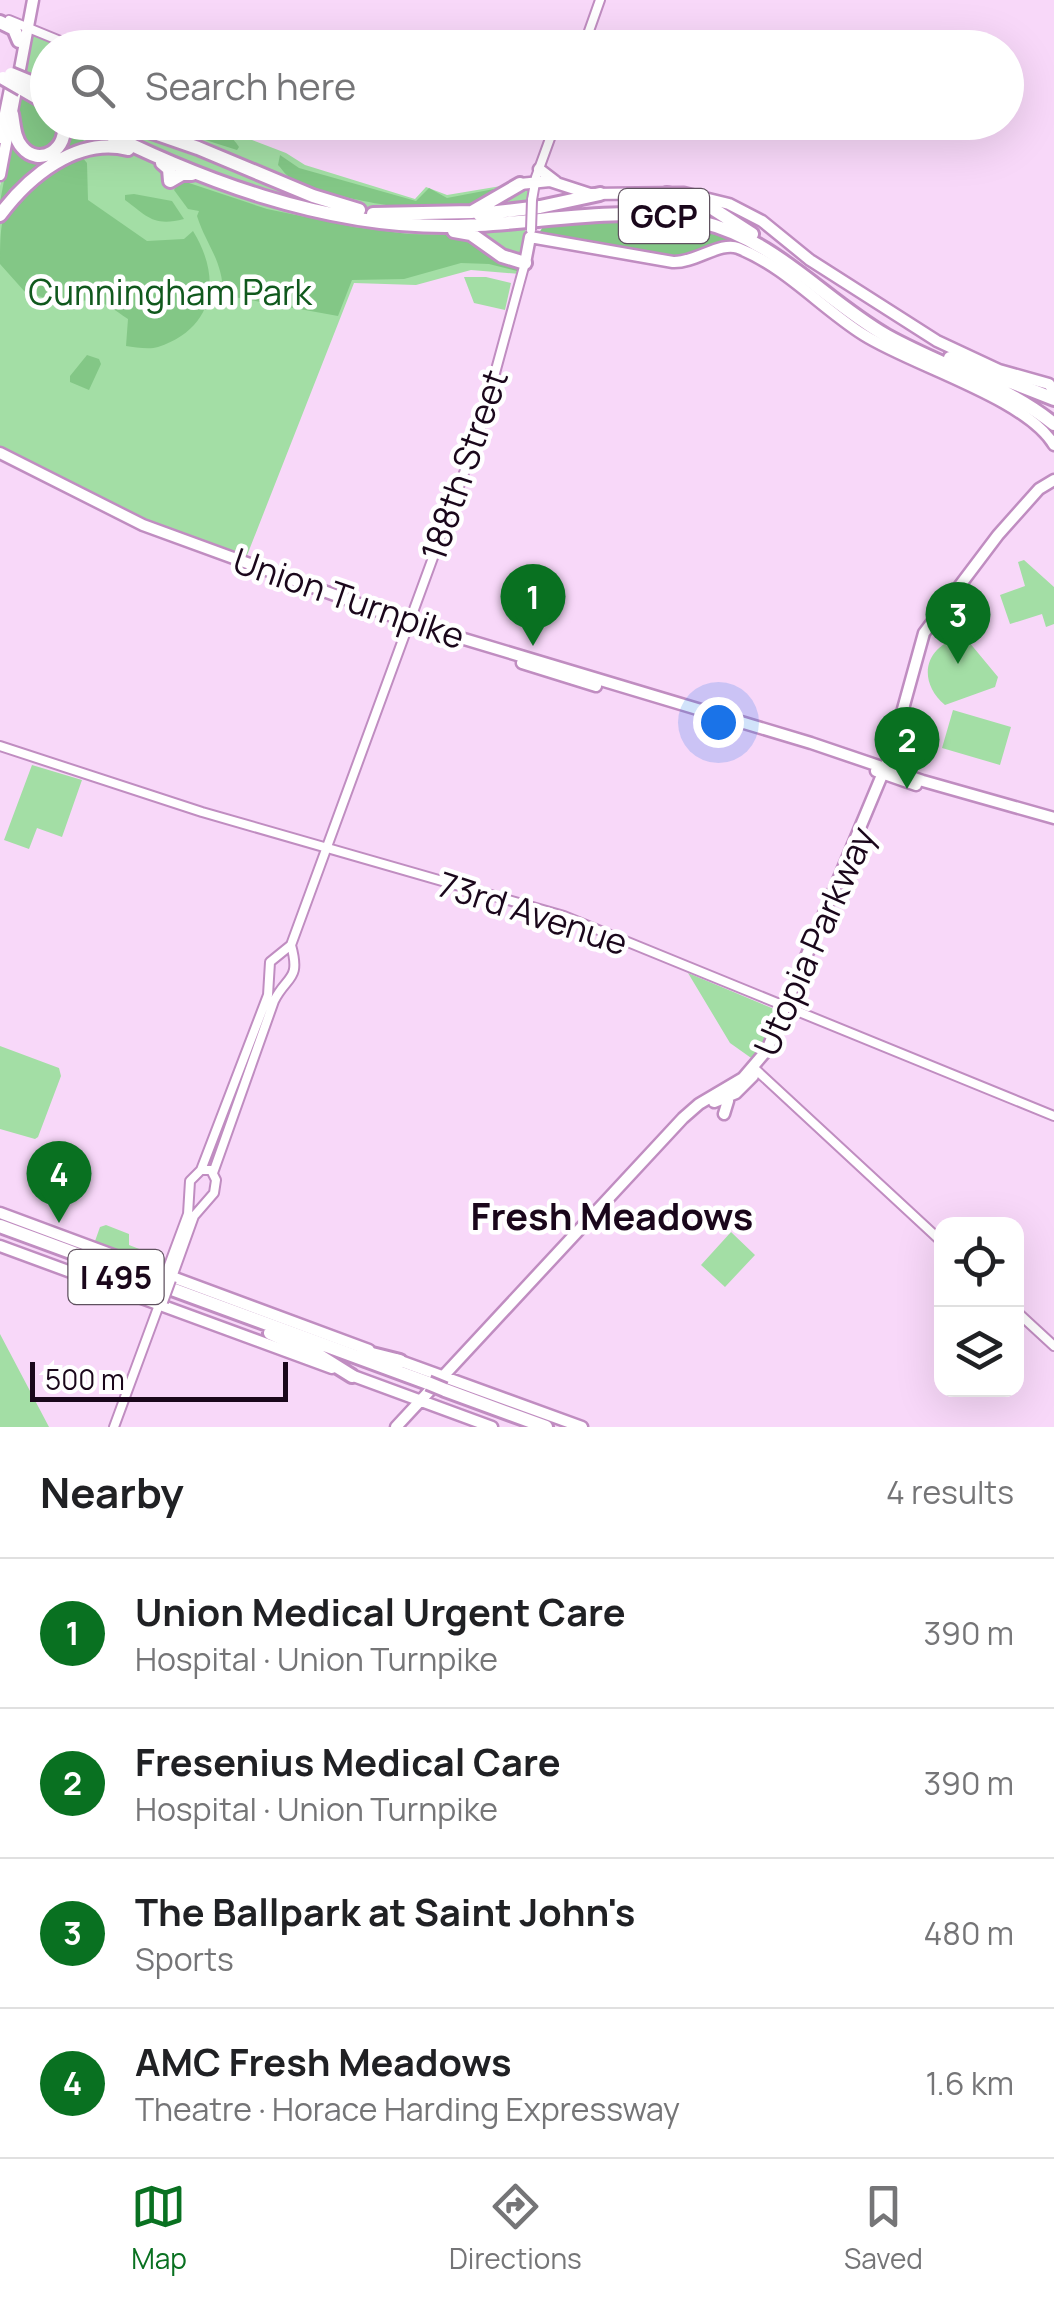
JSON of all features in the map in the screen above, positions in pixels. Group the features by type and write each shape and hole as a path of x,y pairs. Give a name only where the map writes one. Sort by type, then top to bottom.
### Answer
{"highway":[{"path":"0,19 14,29 20,41"},
{"path":"3,74 30,87"},
{"path":"26,86 30,90"},
{"path":"6,115 22,147 33,154 49,154 65,140"},
{"name":"GCP","path":"120,140 194,174 311,208 380,222 533,229 626,213 705,223 770,252 886,331 1004,391 1054,424"},
{"path":"121,140 205,173 231,173 170,140"},
{"name":"GCP","path":"176,140 302,192 373,214 448,220 626,206 695,214 752,234 793,258 870,320"},
{"path":"180,140 198,148"},
{"path":"0,215 23,186 74,153 110,146 146,152"},
{"path":"459,214 480,210 527,183"},
{"path":"302,192 267,186 311,208"},
{"path":"373,214 459,214 540,207 600,194"},
{"path":"667,194 704,203 752,234"},
{"path":"432,226 471,234 502,256 526,259"},
{"path":"526,259 501,252 495,237 506,226 533,229"},
{"name":"GCP","path":"886,331 1014,388 1054,415"},
{"path":"944,356 1054,399"},
{"name":"I 495","path":"0,1225 267,1328 424,1394 444,1385 546,1414"},
{"name":"I 495","path":"0,1235 267,1328"},
{"path":"267,1328 400,1361"},
{"path":"267,1328 352,1376"},
{"name":"I 495","path":"444,1385 526,1427"}],"main road":[{"path":"0,138 30,0"},
{"path":"0,175 6,115 26,27"},
{"path":"539,170 579,192 700,195 742,209 837,278 936,341 1000,370 1050,384 1054,391"},
{"path":"527,183 557,182"},
{"path":"526,259 533,229 673,262 734,247 786,274 860,334 1018,412 1053,444"},
{"name":"Union Turnpike","path":"0,456 136,528 408,625 1054,821"},
{"name":"Utopia Parkway","path":"444,1385 684,1125 703,1108 744,1087 770,1053 907,724 925,646 934,627 1014,524 1050,485"},
{"name":"Utopia Parkway","path":"444,1385 683,1118 755,1069"},
{"path":"723,1098 728,1101 724,1114"},
{"path":"0,1213 400,1361 444,1385"},
{"path":"0,1246 352,1376 424,1394 492,1427"},
{"path":"400,1427 424,1394"},
{"path":"546,1414 582,1427"}],"street":[{"path":"589,30 600,0"},
{"path":"0,19 33,30"},
{"path":"533,229 527,183 539,170 550,140"},
{"name":"188th Street","path":"292,945 480,429 526,259"},
{"name":"73rd Avenue","path":"0,746 327,849 564,916 1054,1116"},
{"path":"114,1427 188,1214 188,1183 209,1157 268,995 270,964 292,945 293,978 280,989 214,1164 214,1193 194,1216 168,1278"},
{"path":"280,952 295,957"},
{"path":"269,984 280,989"},
{"path":"755,1069 934,1235"},
{"path":"201,1170 213,1173"},
{"path":"189,1203 201,1208"},
{"path":"1024,1318 1054,1346"}],"green space":[{"name":"Cunningham Park","path":"30,46 30,140 252,140 305,165 415,199 426,187 447,195 532,181 520,274 471,270 416,285 354,283 246,558 142,520 0,449 0,186"},
{"path":"20,94 30,101 30,140 59,140 46,152 36,150 22,141 18,122"},
{"path":"12,138 29,158 62,140 83,140 86,145 10,189 0,202"},
{"path":"205,140 234,140 237,150"},
{"path":"280,155 299,168 416,201 429,188 447,198 494,189 484,201 468,207 445,210 386,205 304,184 278,165"},
{"path":"81,156 87,163 88,200 147,241 184,239 193,231 208,266 208,299 192,327 177,338 154,348 126,346 128,319 101,302 87,300 71,306 25,292 0,264 2,224 16,201 47,175"},
{"path":"180,180 267,209 354,227 452,235 518,265 517,271 461,263 404,279 352,280 338,316 223,295 220,272 197,216 199,211 188,209 174,190"},
{"path":"125,195 172,201 184,219 165,222 151,218 125,200"},
{"path":"652,223 724,236 735,242 681,258 581,245 570,238 538,234 543,227"},
{"path":"464,277 511,283 505,310 474,303"},
{"path":"87,355 99,359 101,364 89,390 70,382 70,376"},
{"path":"1024,560 1054,587 1054,624 1046,627 1042,614 1010,624 1000,595 1025,586 1018,562"},
{"path":"964,636 998,677 995,687 945,705 930,684 929,664 941,646"},
{"path":"953,710 1011,727 1000,765 942,748"},
{"path":"32,765 82,780 62,837 37,828 29,849 4,840"},
{"path":"688,973 779,1011 754,1060 730,1043"},
{"path":"0,1046 59,1068 61,1076 35,1139 0,1129"},
{"path":"106,1225 129,1234 129,1245 165,1259 162,1269 94,1244 100,1227"},
{"path":"731,1232 755,1255 725,1287 701,1265"},
{"path":"0,1334 49,1427 0,1427"}],"place":[{"name":"Union Medical Urgent Care","path":"533,646"},
{"name":"The Ballpark at Saint John's","path":"958,664"},
{"name":"Fresenius Medical Care","path":"907,789"},
{"name":"AMC Fresh Meadows","path":"59,1223"}],"district":[{"name":"Fresh Meadows","path":"612,1215"}]}
